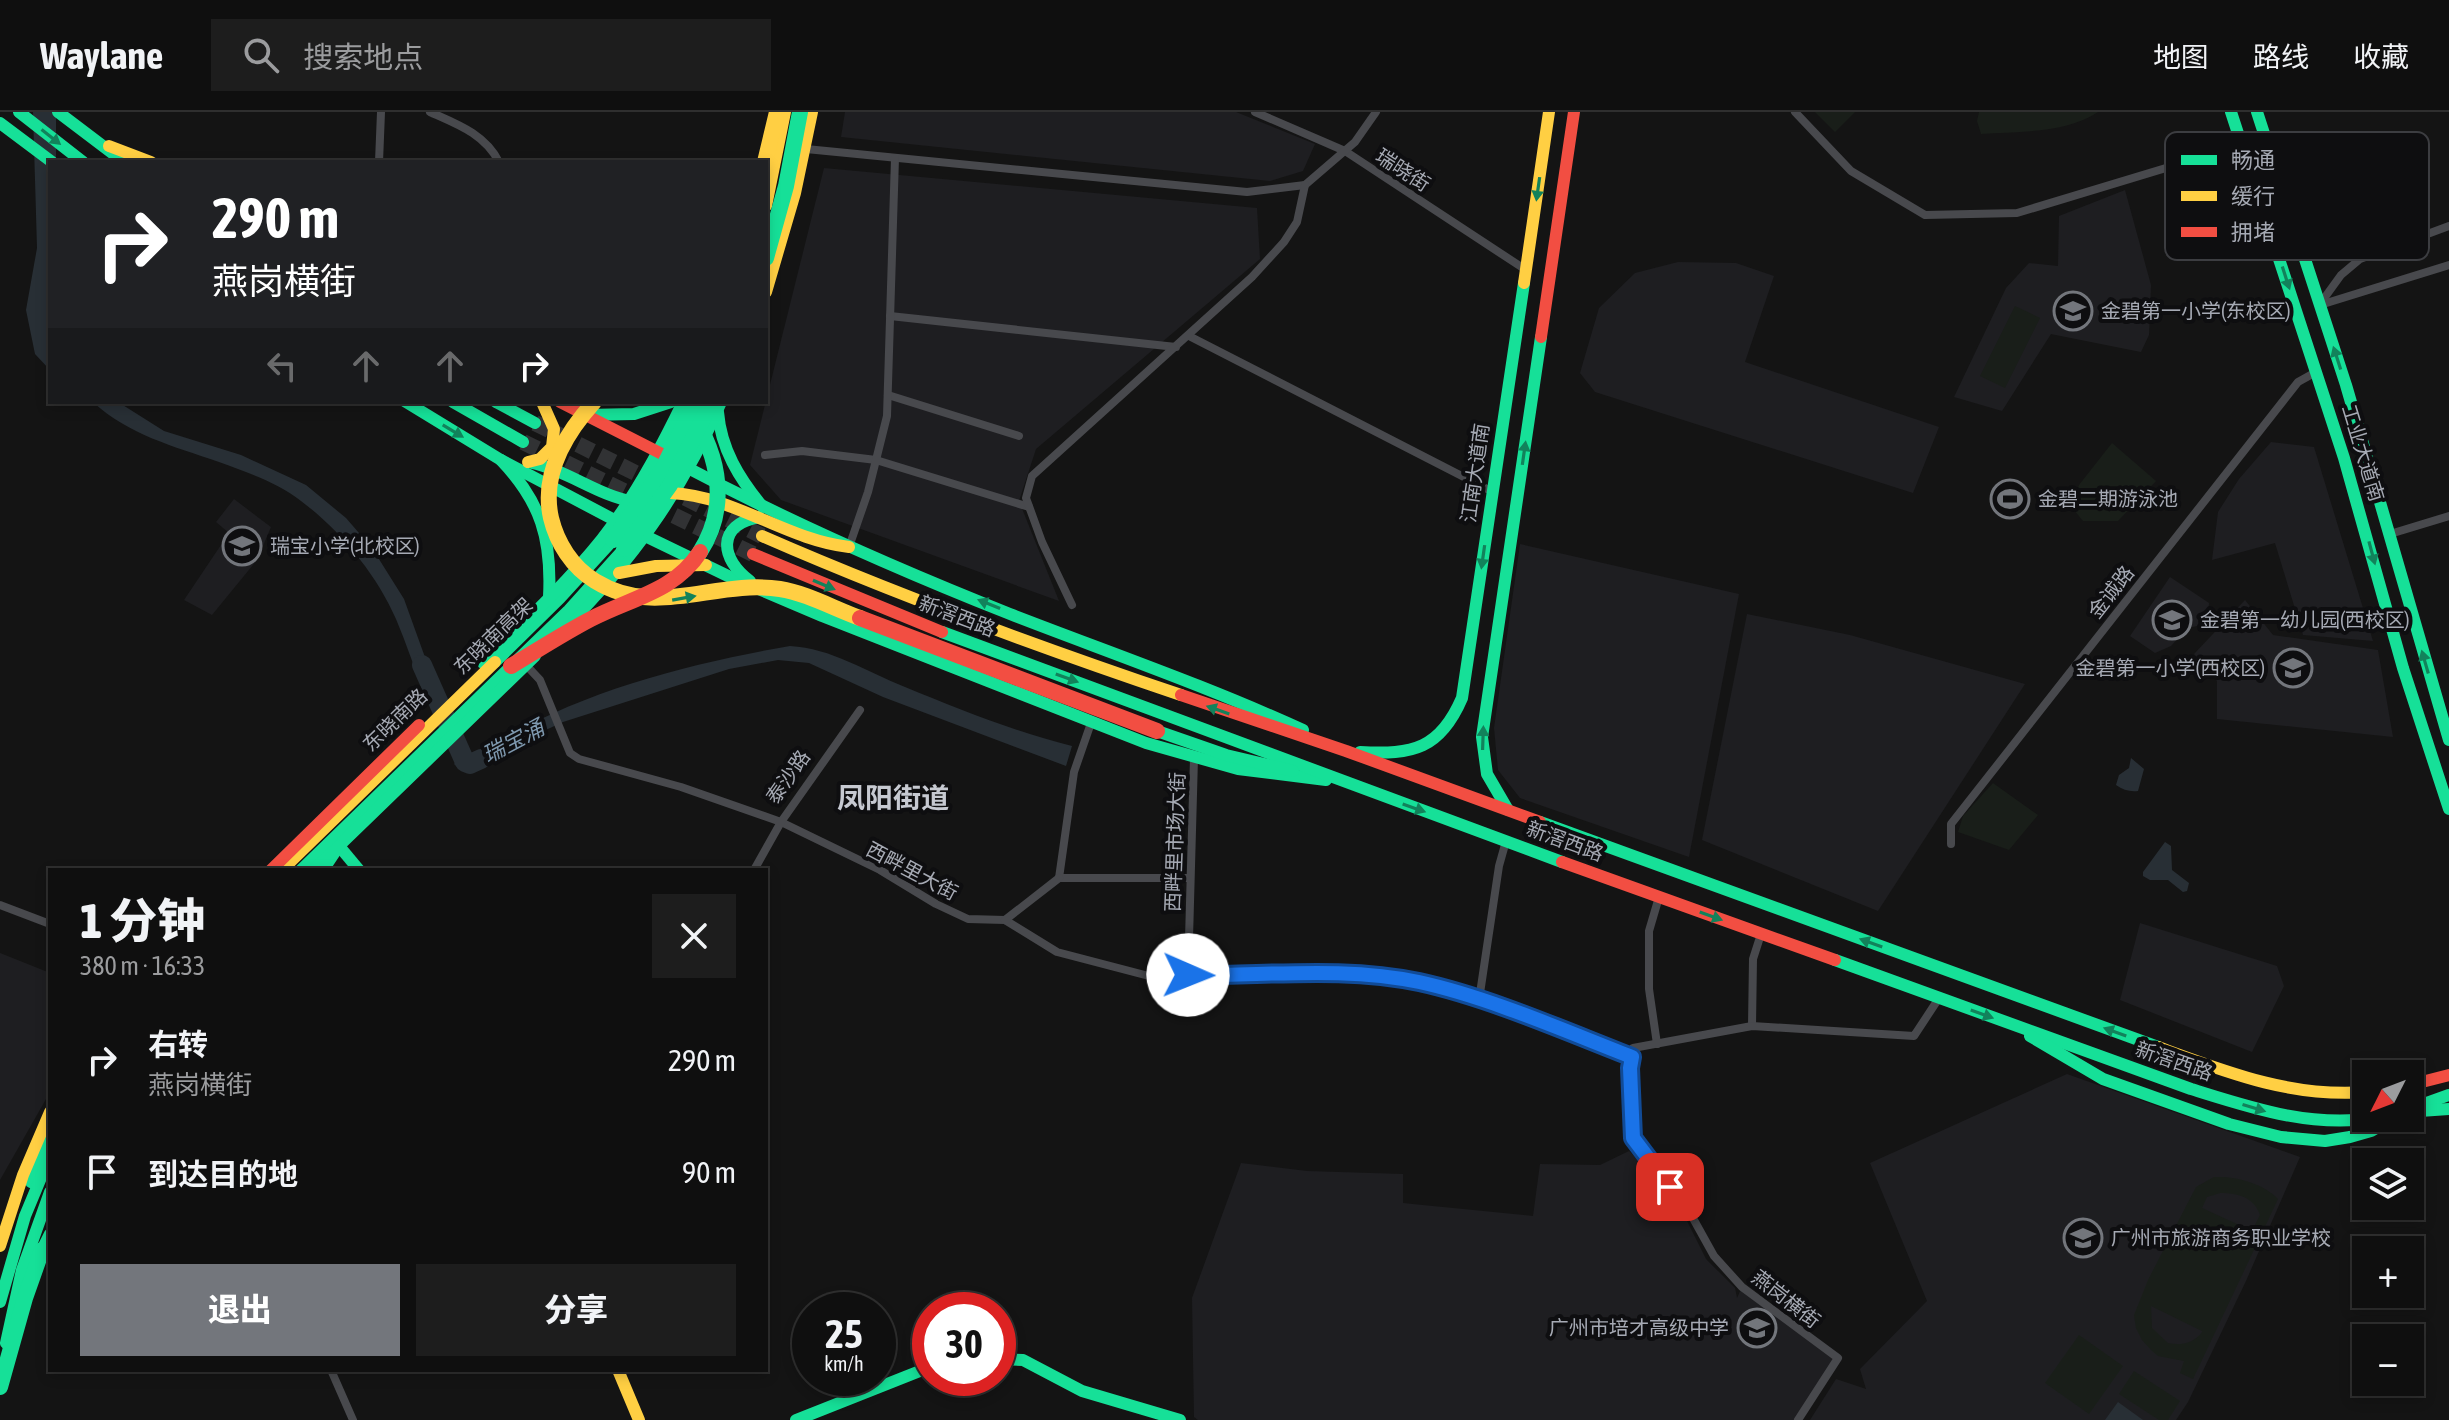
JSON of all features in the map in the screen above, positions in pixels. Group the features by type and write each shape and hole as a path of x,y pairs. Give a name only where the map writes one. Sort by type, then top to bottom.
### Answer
{"main road":[{"path":"19,112 80,160"},
{"path":"58,112 122,160"},
{"path":"765,160 777,112"},
{"path":"768,160 777,112"},
{"path":"768,196 785,112"},
{"path":"768,251 786,186 800,112"},
{"path":"768,285 806,149 812,112"},
{"name":"江南大道南","path":"1346,751 1394,755 1417,751 1450,724 1462,698 1549,112"},
{"path":"1508,810 1487,774 1482,737 1574,112"},
{"name":"工业大道南","path":"2231,112 2238,132"},
{"path":"2257,112 2263,132"},
{"path":"6,127 49,160"},
{"path":"99,142 130,160"},
{"path":"99,142 146,160"},
{"name":"工业大道南","path":"2279,260 2360,510 2403,668 2449,809"},
{"path":"2305,260 2449,737"},
{"path":"2297,313 2319,305"},
{"path":"409,404 501,460 648,537 762,591 899,648 1091,723 1194,758 1270,775 1341,781"},
{"path":"456,404 523,442"},
{"path":"500,404 535,423"},
{"path":"532,463 550,452 554,440 553,423 543,404"},
{"path":"569,404 634,414 665,404"},
{"name":"东晓南路","path":"273,868 585,559 629,501 682,404"},
{"path":"518,666 591,619 665,587 686,570 704,546 712,530 719,499 718,469 705,430 685,404"},
{"name":"东晓南高架","path":"284,868 586,571 656,480 694,404"},
{"path":"698,404 709,410 717,404"},
{"path":"316,868 518,666 619,573 678,493 717,404"},
{"path":"717,404 720,431 729,457 761,512"},
{"name":"东晓南高架","path":"303,868 518,666 588,590 638,532 717,404"},
{"path":"590,409 761,512 817,541 849,547 1058,632 1212,689 1346,751"},
{"path":"590,409 572,428 559,452 551,478 550,507 562,547 580,570 603,588 627,598 653,601 742,587 783,589 1157,731 1241,759 1341,781"},
{"path":"501,460 561,470 613,497 639,502 690,470"},
{"path":"501,460 526,486 541,518 549,550 549,597"},
{"path":"616,521 656,497 678,493 761,512"},
{"path":"761,512 746,518 733,529 726,548 730,563 762,591"},
{"name":"新滘西路","path":"762,536 840,570 1046,649 1346,751 2208,1065 2296,1091 2352,1093"},
{"name":"新滘西路","path":"753,554 960,639 1341,781 2191,1089 2290,1117 2352,1120"},
{"path":"619,573 656,566 706,565"},
{"path":"324,868 339,846"},
{"path":"339,846 357,868"},
{"path":"2014,1026 2103,1079 2229,1124 2281,1137 2325,1141 2368,1132"},
{"path":"2424,1081 2449,1075"},
{"path":"2290,1117 2296,1091"},
{"path":"2424,1105 2449,1095"},
{"path":"2424,1110 2449,1109"},
{"path":"0,1246 23,1175 48,1117"},
{"path":"0,1278 18,1216 48,1144"},
{"path":"0,1302 25,1216 48,1161"},
{"path":"0,1372 22,1270 48,1198"},
{"path":"0,1399 18,1305 48,1217"},
{"path":"0,1387 31,1278 48,1239"},
{"path":"1016,1360 1023,1360 1082,1391 1180,1420"},
{"path":"619,1372 639,1420"},
{"path":"796,1420 912,1374"}],"street":[{"path":"379,160 381,112"},
{"path":"430,112 478,136 491,147 498,160"},
{"name":"瑞晓街","path":"1255,112 1345,151 1526,270"},
{"path":"806,149 1247,192 1305,185 1355,142 1376,112"},
{"path":"1795,112 1851,171 1925,215 2017,213 2165,168"},
{"path":"849,547 887,416 895,158"},
{"path":"1072,605 1042,542 1026,498 1032,476 1252,277 1284,242 1297,222 1305,185"},
{"path":"2429,233 2449,226"},
{"path":"2319,305 2341,275 2359,260"},
{"path":"2319,305 2449,265"},
{"path":"890,316 1176,347"},
{"path":"1189,336 1493,492"},
{"name":"金诚路","path":"1951,844 1951,824 2298,382 2316,372"},
{"path":"888,395 1019,436"},
{"path":"765,455 802,451 876,460 1029,507"},
{"path":"2390,534 2449,516"},
{"name":"西畔里大街","path":"518,666 540,680 570,753 579,759 681,787 781,822 880,870 936,904 968,919 1005,920 1057,952 1168,981 1188,975 1339,974 1418,982 1633,1052"},
{"name":"泰沙路","path":"755,868 781,822 860,710"},
{"path":"1059,878 1074,772 1091,723"},
{"path":"2428,743 2449,737"},
{"name":"西畔里市场大街","path":"1188,975 1188,878 1194,758"},
{"path":"1479,1000 1499,866 1506,841"},
{"path":"1005,920 1059,878 1188,878"},
{"path":"1657,1044 1649,989 1649,931 1659,897"},
{"path":"0,905 48,923"},
{"path":"1752,1026 1753,959 1761,934"},
{"path":"1633,1052 1657,1044 1752,1026 1914,1036 1939,998"},
{"name":"燕岗横街","path":"1633,1052 1630,1068 1633,1138 1689,1211 1714,1256 1742,1287 1838,1358 1798,1420"},
{"path":"332,1372 353,1420"}],"shaded area":[{"path":"845,112 1236,112 1315,144 1303,171 1270,181 841,137"},
{"path":"1815,112 1855,112 1835,132"},
{"path":"1979,112 2098,112 2057,128 1981,134 1977,121"},
{"path":"824,168 1257,208 1260,259 1036,449 1019,501 1059,601 781,500 750,465 765,404 768,404 768,393"},
{"name":"金碧第一小学(东校区)","path":"2125,190 2151,285 2149,335 2141,352 2051,334 2002,411 1954,397 2006,288 2029,263 2058,266 2059,216"},
{"path":"1678,262 1736,263 1774,276 1745,362 1939,427 1913,493 1595,392 1580,373 1599,308 1635,273"},
{"path":"2015,306 2040,318 2005,388 1980,376"},
{"path":"2271,442 2314,447 2373,641 2303,635 2275,543 2212,560 2218,512 2239,479"},
{"path":"2112,443 2156,481 2118,521 2083,521 2070,505 2079,485"},
{"name":"瑞宝小学(北校区)","path":"234,499 271,527 257,560 212,615 184,600 229,533 216,522"},
{"path":"1520,544 1739,594 1689,857 1520,798 1498,770 1494,728"},
{"name":"金碧第一幼儿园(西校区)","path":"2170,577 2209,603 2208,613 2197,626 2187,628 2171,646 2155,653 2130,636"},
{"name":"金碧第一小学(西校区)","path":"2245,600 2273,635 2378,650 2393,737 2217,719 2217,681 2194,654"},
{"path":"1747,614 1850,635 2025,684 1878,911 1702,840"},
{"path":"1993,783 2038,815 2009,850 1958,832 1963,816"},
{"path":"2140,923 2277,966 2284,986 2252,1052 2120,1000"},
{"path":"0,953 48,972 48,1096 0,1180"},
{"name":"广州市旅游商务职业学校","path":"2067,1074 2300,1157 2246,1281 2188,1402 2176,1420 1810,1420 1836,1379 1866,1389 1860,1369 1927,1301 1870,1163"},
{"path":"1629,1151 1684,1215 1706,1259 1735,1288 1737,1298 1742,1287 1838,1358 1798,1420 1198,1420 1194,1417 1192,1298 1241,1163 1307,1171 1403,1174 1403,1203 1533,1216 1540,1164 1600,1165"},
{"path":"2214,1177 2231,1178 2257,1185 2278,1199 2193,1379 2180,1373 2184,1361 2158,1356 2151,1350 2136,1328 2134,1315 2148,1280 2196,1187","holes":["2220,1193 2239,1195 2254,1204 2260,1215 2252,1231 2202,1208 2207,1197","2151,1306 2202,1331 2202,1332 2187,1343 2168,1343 2152,1328"]},
{"path":"2079,1335 2123,1366 2089,1414 2045,1383"},
{"path":"2134,1371 2180,1401 2168,1420 2159,1420 2119,1394"}],"water":[{"path":"33,112 56,112 56,160 48,160 48,368 35,354 26,310 37,248"},
{"path":"96,404 121,404 164,431 241,455 306,485 346,518 372,548 404,599 435,685 424,694 396,619 379,586 356,554 316,513 272,483 168,445"},
{"path":"2013,484 2026,495 2020,517 1998,511 2006,489"},
{"path":"790,646 820,651 967,712 1072,746 1066,766 883,697 809,663 778,660 729,669 563,722 505,749 471,770 462,771 454,764 466,752 473,759 544,717 584,700 666,673"},
{"path":"2131,758 2144,769 2138,791 2116,785 2119,775 2129,768"},
{"path":"2165,842 2171,846 2172,870 2189,883 2187,891 2183,892 2168,880 2150,880 2143,876"},
{"path":"2118,1402 2143,1420 2105,1420"}],"waterway":[{"name":"瑞宝涌","path":"422,665 465,762 470,764 481,759"}],"tunnel":[{"path":"535,423 762,536"},
{"path":"523,442 753,554"}],"traffic: fast":[{"path":"19,112 80,160"},
{"path":"58,112 121,160"},
{"path":"768,251 786,186 800,112"},
{"path":"2231,112 2238,132"},
{"path":"2257,112 2264,132"},
{"path":"0,123 49,160"},
{"path":"2279,260 2344,458 2403,668 2449,809"},
{"path":"2305,260 2346,385 2449,740"},
{"path":"1360,752 1395,752 1423,745 1444,728 1462,698 1524,283"},
{"path":"1508,810 1487,774 1482,737 1541,337"},
{"path":"409,404 501,460 622,524"},
{"path":"456,404 523,442"},
{"path":"500,404 535,423"},
{"path":"586,415 634,414 665,404"},
{"path":"483,663 602,539 646,473 682,404"},
{"path":"684,404 704,437 716,475 716,514 700,552"},
{"path":"613,540 662,470 695,404"},
{"path":"624,549 670,485 710,404"},
{"path":"562,631 611,578 653,524 689,466 720,404"},
{"path":"718,412 732,462 762,506"},
{"path":"501,460 526,491 541,522 548,557 549,597"},
{"path":"532,463 635,502"},
{"path":"684,466 804,526 927,580 1303,730"},
{"path":"750,581 733,563 727,544 735,527 759,517"},
{"path":"639,533 822,616 1146,743 1238,769 1326,780"},
{"path":"495,662 613,540"},
{"path":"303,868 569,610 624,549"},
{"path":"942,632 1562,862"},
{"path":"316,868 535,656"},
{"path":"1157,731 1226,755 1293,771"},
{"path":"1540,822 2158,1047"},
{"path":"339,846 357,868"},
{"path":"324,868 339,846"},
{"path":"1835,960 2236,1103 2304,1118 2352,1120"},
{"path":"2030,1036 2103,1079 2229,1124 2281,1137 2325,1141 2368,1132"},
{"path":"2424,1104 2449,1095"},
{"path":"2424,1111 2449,1109"},
{"path":"31,1182 48,1144"},
{"path":"0,1302 25,1216 48,1161"},
{"path":"6,1343 22,1270 48,1198"},
{"path":"42,1250 48,1238"},
{"path":"0,1387 42,1250"},
{"path":"1016,1360 1023,1360 1082,1391 1180,1420"},
{"path":"796,1420 912,1374"}],"traffic: slow":[{"path":"765,160 777,112"},
{"path":"768,196 785,112"},
{"path":"768,285 795,193 812,112"},
{"path":"1524,283 1549,112"},
{"path":"109,146 146,160"},
{"path":"528,462 540,459 552,447 554,429 543,404"},
{"path":"592,404 558,455 549,502 561,545 587,575 618,592 641,597 663,598 756,587 780,589 860,618"},
{"path":"671,493 717,502 804,536 849,547"},
{"path":"762,536 970,620 1181,695"},
{"path":"619,573 656,566 706,565"},
{"path":"284,868 495,662"},
{"path":"2158,1047 2260,1081 2312,1091 2352,1093"},
{"path":"0,1246 23,1175 48,1117"},
{"path":"619,1372 639,1420"}],"traffic: jam":[{"path":"1541,337 1574,112"},
{"path":"564,404 664,455"},
{"path":"511,666 591,619 665,585 689,566 700,552"},
{"path":"753,554 942,632"},
{"path":"860,618 1157,731"},
{"path":"1181,695 1540,822"},
{"path":"273,868 419,725"},
{"path":"1562,862 1835,960"},
{"path":"2424,1081 2449,1075"}],"place":[{"name":"金碧第一小学(东校区)","path":"2073,311"},
{"name":"金碧二期游泳池","path":"2010,499"},
{"name":"瑞宝小学(北校区)","path":"242,546"},
{"name":"金碧第一幼儿园(西校区)","path":"2172,620"},
{"name":"金碧第一小学(西校区)","path":"2293,668"},
{"name":"广州市旅游商务职业学校","path":"2083,1238"},
{"name":"广州市培才高级中学","path":"1757,1328"}],"district":[{"name":"凤阳街道","path":"893,798"}],"route":[{"path":"1188,975 1339,974 1418,982 1549,1024 1632,1057 1633,1138 1670,1187"}]}
